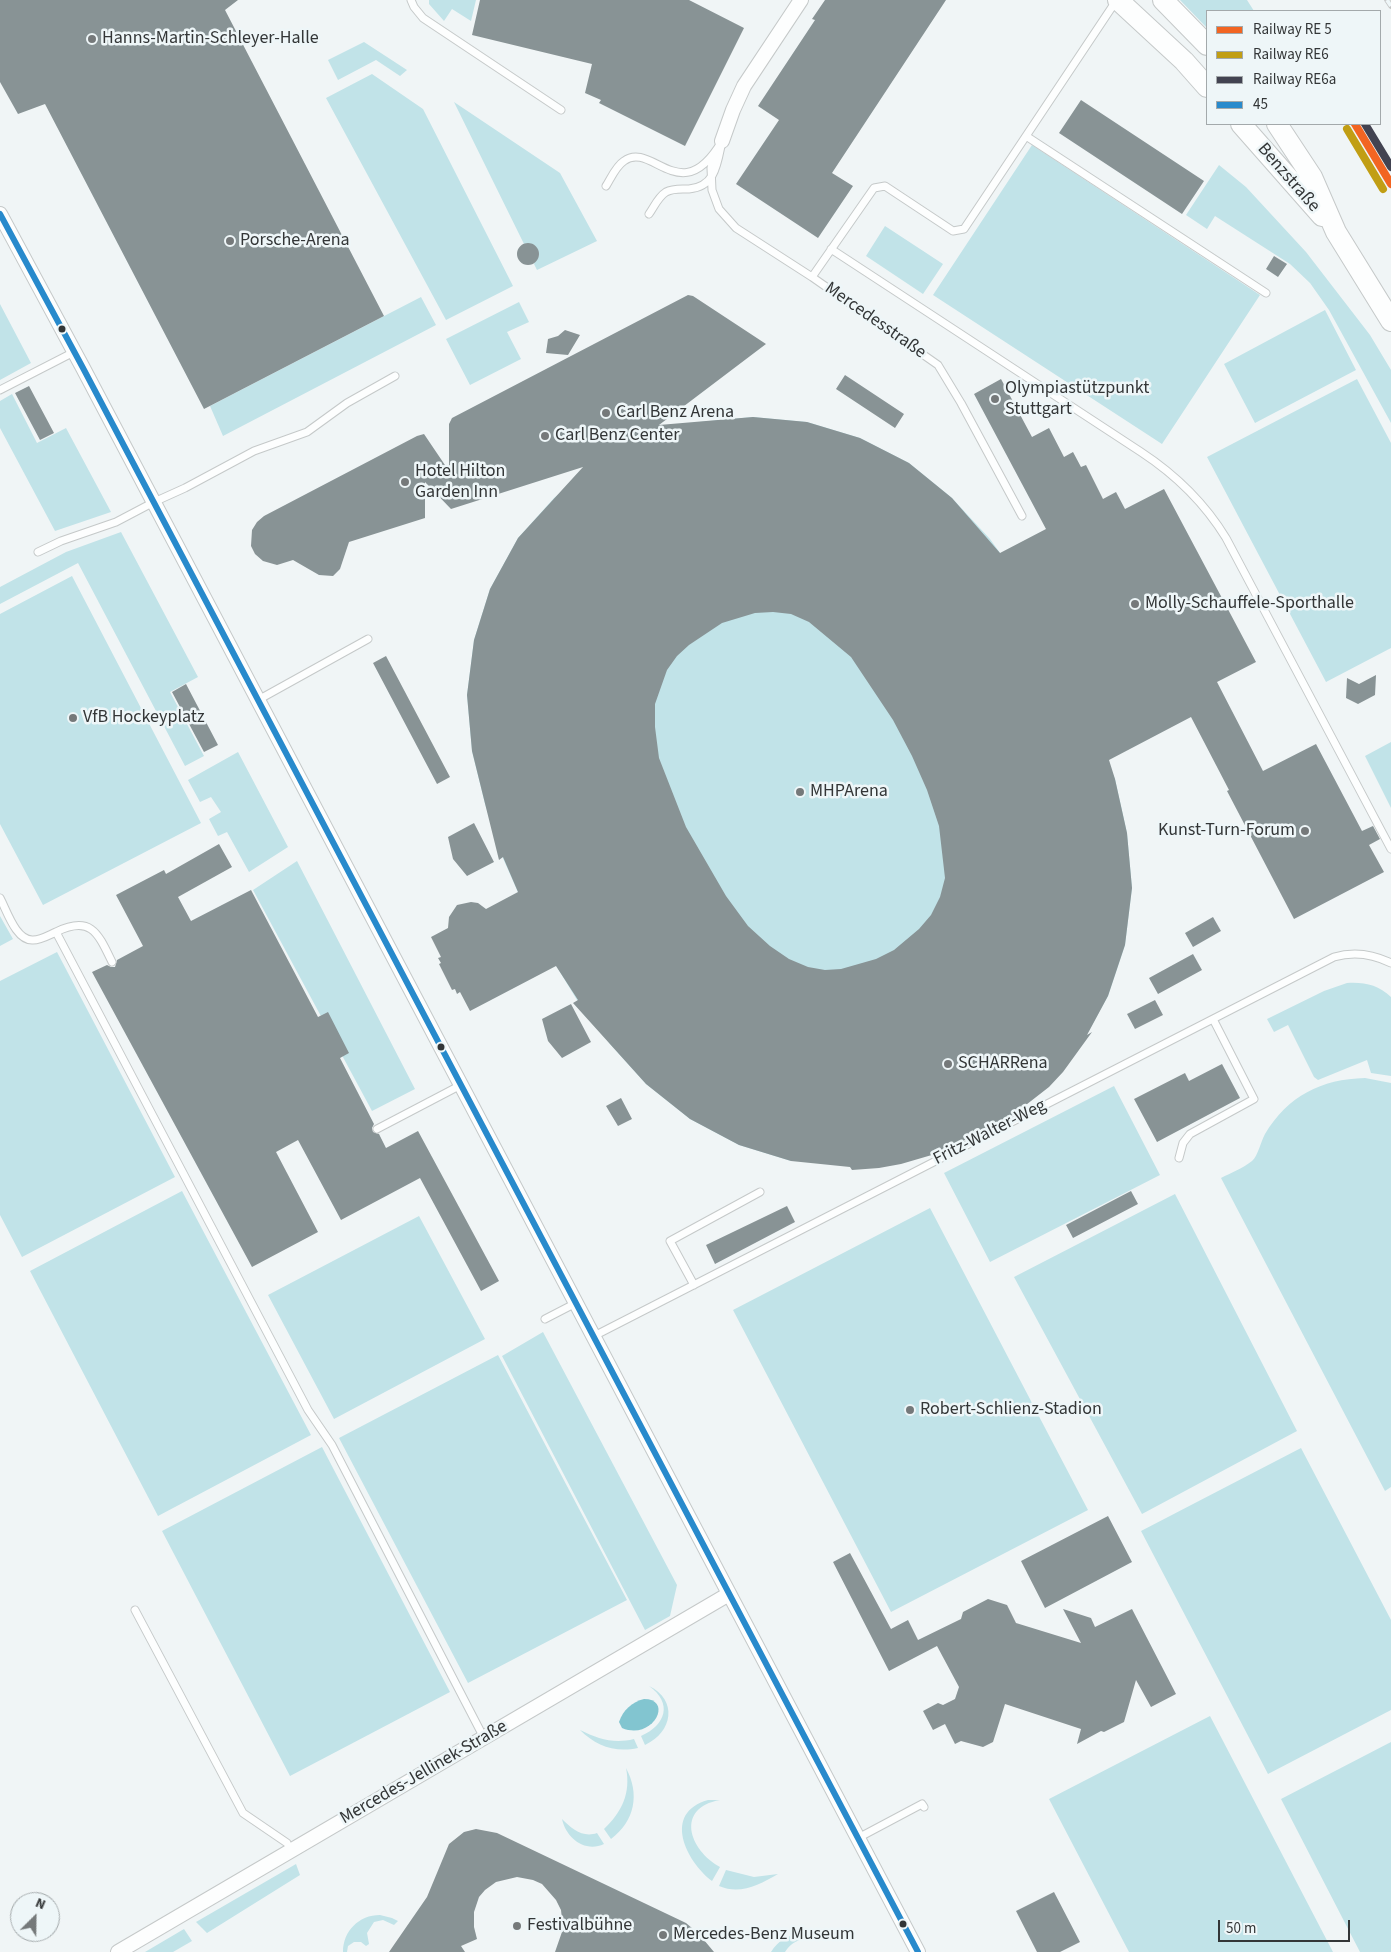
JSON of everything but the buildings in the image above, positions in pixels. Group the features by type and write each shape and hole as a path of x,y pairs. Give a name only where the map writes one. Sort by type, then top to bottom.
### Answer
{"main road":[{"path":"1117,0 1184,61 1206,86"},
{"path":"1163,0 1206,44"},
{"name":"Benzstraße","path":"1242,125 1336,232"},
{"name":"Benzstraße","path":"1278,125 1312,177 1336,232 1391,321"}],"street":[{"path":"722,141 744,86 801,0"},
{"path":"0,214 154,502 918,1952"},
{"name":"Mercedes-Jellinek-Straße","path":"118,1952 730,1594"}],"lane":[{"path":"411,0 423,18 561,110"},
{"path":"812,277 874,188 885,186 953,231 964,229 1117,0"},
{"path":"1026,136 1266,293"},
{"path":"606,186 626,159 640,157 669,170 687,172 703,166 722,141"},
{"path":"649,214 666,192 701,186 711,179 715,172 722,141"},
{"name":"Mercedesstraße","path":"714,154 711,179 712,190 719,209 736,228 812,277 938,365 961,403 1022,516"},
{"path":"832,249 1153,460 1173,474 1204,506 1226,538 1391,849"},
{"path":"0,390 74,352"},
{"path":"38,552 60,541 116,522 254,451 307,432 347,404 395,376"},
{"path":"258,700 368,640"},
{"path":"0,898 19,935 26,940 35,940 76,925 87,927 97,933 112,962"},
{"path":"56,932 308,1410 332,1446 484,1738"},
{"name":"Fritz-Walter-Weg","path":"594,1336 1334,957 1349,954 1366,955 1391,963"},
{"path":"1178,1158 1183,1143 1190,1134 1254,1099 1213,1019"},
{"path":"376,1129 461,1085"},
{"path":"694,1285 670,1241 760,1192"},
{"path":"545,1319 576,1303"},
{"path":"135,1610 243,1813 287,1843 291,1851"},
{"path":"858,1838 922,1804 924,1807"}],"shaded area":[{"path":"429,0 476,0 471,21 452,9 444,21 429,4"},
{"path":"1180,0 1247,0 1253,10 1206,10 1206,27"},
{"path":"364,42 407,70 400,76 376,60 338,80 328,60"},
{"path":"372,74 423,109 513,286 446,320 326,98"},
{"path":"454,102 560,173 597,241 537,270 534,264 539,255 537,250 532,244 524,244"},
{"path":"1032,145 1260,295 1162,444 933,295"},
{"path":"1219,165 1246,187 1306,252 1370,335 1391,370 1391,423 1329,310 1310,283 1290,264 1215,216 1207,229 1186,215"},
{"path":"885,226 943,264 923,294 866,256"},
{"path":"421,297 436,325 223,436 210,406"},
{"path":"519,302 529,322 507,332 521,359 470,385 446,339"},
{"path":"0,304 31,363 0,380"},
{"path":"1325,310 1356,370 1255,423 1224,364"},
{"path":"1357,379 1391,443 1391,648 1326,682 1207,457"},
{"path":"12,394 37,443 66,428 111,512 55,531 0,428 0,401"},
{"name":"MHPArena","path":"753,417 807,422 860,438 909,463 952,498 990,539 1021,582 1115,779 1127,833 1132,888 1125,945 1108,996 1082,1043 791,1161 739,1145 690,1119 646,1084 610,1044 577,1000 549,954 524,906 502,856 485,804 472,751 467,695 474,640 490,589 518,538 554,498 597,463 699,422"},
{"path":"121,532 198,677 170,692 204,756 185,766 78,563 0,604 0,587 66,552"},
{"name":"VfB Hockeyplatz","path":"72,576 201,823 43,905 0,824 0,614"},
{"path":"1391,742 1391,808 1365,756"},
{"path":"238,752 288,847 249,872 227,832 218,836 209,819 221,812 211,797 200,802 188,780"},
{"path":"297,861 415,1089 372,1111 253,890"},
{"path":"0,916 13,939 0,946"},
{"path":"57,952 175,1177 22,1257 0,1215 0,981"},
{"path":"1347,983 1371,985 1391,997 1391,1076 1371,1073 1367,1060 1318,1080 1314,1077 1288,1025 1274,1032 1267,1019 1324,991"},
{"path":"1365,1078 1391,1083 1391,1487 1385,1491 1221,1178 1252,1161 1265,1134 1274,1121 1295,1100 1320,1086 1349,1079"},
{"path":"1114,1086 1160,1175 990,1262 944,1173"},
{"path":"182,1191 311,1435 158,1516 30,1271"},
{"path":"1175,1194 1297,1431 1142,1514 1014,1277"},
{"name":"Robert-Schlienz-Stadion","path":"930,1208 1088,1510 891,1612 733,1310"},
{"path":"419,1216 485,1339 334,1419 268,1295"},
{"path":"543,1332 677,1585 670,1616 645,1630 502,1356"},
{"path":"498,1355 627,1600 468,1683 339,1438"},
{"path":"322,1447 450,1692 290,1776 162,1531"},
{"path":"1301,1448 1391,1620 1391,1710 1268,1774 1141,1531"},
{"path":"649,1686 665,1699 668,1707 668,1716 662,1732 645,1745 641,1736 650,1731 661,1720 664,1706 657,1693"},
{"path":"1210,1716 1333,1952 1129,1952 1049,1799"},
{"path":"580,1730 606,1740 634,1739 638,1748 621,1750 606,1747 586,1736"},
{"path":"1391,1742 1391,1952 1360,1952 1281,1799"},
{"path":"626,1768 633,1788 633,1806 625,1824 611,1839 604,1829 616,1816 624,1802 627,1786"},
{"path":"708,1800 720,1800 706,1804 697,1811 692,1820 692,1830 701,1850 709,1860 720,1867 712,1881 702,1872 687,1850 682,1826 686,1815 694,1806"},
{"path":"562,1819 582,1833 597,1833 604,1844 590,1847 577,1842 564,1826"},
{"path":"296,1864 300,1875 207,1933 196,1922"},
{"path":"726,1870 754,1877 778,1874 749,1888 727,1889 719,1886"},
{"path":"380,1915 398,1921 394,1925 383,1920 374,1922 367,1933 369,1944 366,1946 361,1942 354,1942 348,1946 347,1952 343,1952 349,1931 359,1921"},
{"path":"184,1929 192,1941 173,1952 145,1952"},
{"path":"800,1934 818,1940 799,1940 792,1944 785,1952 771,1952 783,1939"}],"water":[{"path":"644,1699 653,1701 658,1705 656,1718 643,1729 622,1728 619,1722 626,1710 632,1704"}],"railway":[{"path":"1387,0 1391,6"}],"transit line":[{"path":"1356,125 1391,184"},
{"name":"45","path":"0,214 918,1952"}],"rail line":[{"name":"RE6a","path":"1366,125 1391,167"},
{"name":"RE6","path":"1347,129 1383,189"}],"place":[{"name":"Hanns-Martin-Schleyer-Halle","path":"92,39"},
{"name":"Porsche-Arena","path":"230,241"},
{"name":"Olympiastützpunkt Stuttgart","path":"995,399"},
{"name":"Carl Benz Arena","path":"606,413"},
{"name":"Carl Benz Center","path":"545,436"},
{"name":"Hotel Hilton Garden Inn","path":"405,482"},
{"name":"Molly-Schauffele-Sporthalle","path":"1135,604"},
{"name":"VfB Hockeyplatz","path":"73,718"},
{"name":"MHPArena","path":"800,792"},
{"name":"Kunst-Turn-Forum","path":"1305,831"},
{"name":"SCHARRena","path":"948,1064"},
{"name":"Robert-Schlienz-Stadion","path":"910,1410"},
{"name":"Festivalbühne","path":"517,1926"},
{"name":"Mercedes-Benz Museum","path":"663,1935"}]}
